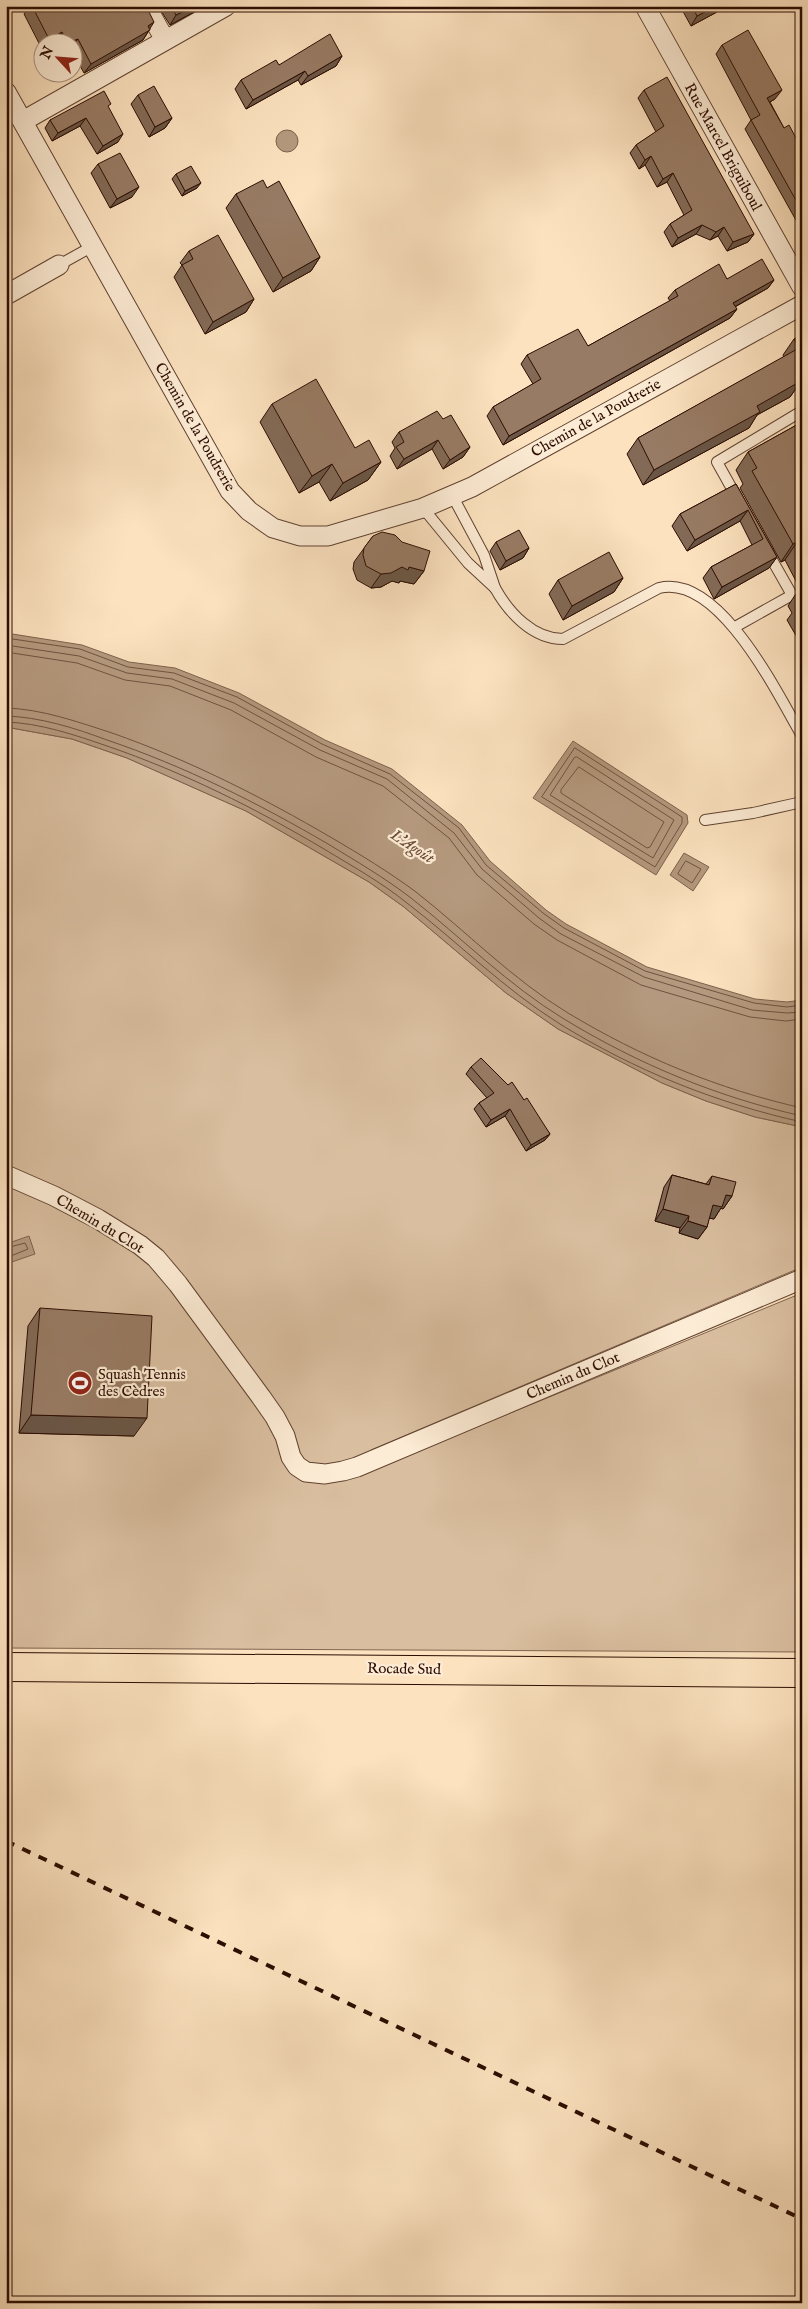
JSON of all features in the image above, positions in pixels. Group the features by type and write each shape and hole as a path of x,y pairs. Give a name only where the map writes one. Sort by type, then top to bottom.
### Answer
{"main road":[{"name":"Rocade Sud","path":"6,1667 802,1673"}],"street":[{"path":"146,6 165,40"},
{"path":"23,121 226,6"},
{"name":"Rue Marcel Briguiboul","path":"645,6 802,287"},
{"name":"Chemin de la Poudrerie","path":"6,92 230,491 249,511 273,528 300,536 328,536 423,508 472,487 802,305"},
{"path":"8,289 59,265"},
{"name":"Chemin du Clot","path":"6,1176 54,1196 98,1219 140,1245 156,1258 178,1284 256,1390 275,1417 285,1436 308,1460 325,1467 343,1471 802,1279"}],"lane":[{"path":"59,265 93,246"},
{"path":"741,504 717,462 802,411"},
{"path":"452,495 484,554 495,588 505,604 532,631 551,639 563,639 659,588 671,585 687,589 708,603 735,627 765,671 800,730"},
{"path":"423,508 468,563 495,588"},
{"path":"735,627 792,595 764,545"},
{"path":"705,820 753,813 802,802"}],"shaded area":[{"path":"6,727 72,739 127,758 246,811 369,882 404,907 506,993 558,1029 662,1083 706,1101 755,1117 802,1127 802,1267 371,1450 355,1477 802,1293 802,1652 6,1648"}],"water":[{"path":"287,130 295,133 298,141 295,149 287,152 279,149 276,141 279,133"},
{"name":"L'Agoût","path":"6,633 82,645 129,662 175,668 239,693 325,740 392,769 462,825 490,861 546,910 566,924 647,967 755,999 787,1002 802,1000 802,1127 755,1117 706,1101 662,1083 558,1029 506,993 404,907 369,882 246,811 127,758 72,739 6,727"},
{"path":"573,741 687,815 688,823 656,875 533,798"},
{"path":"684,853 709,867 693,891 670,875"},
{"path":"29,1236 35,1254 6,1264 6,1244"}],"building":[{"path":"32,6 146,6 154,22 148,26 150,30 91,64 82,47 82,32 45,32"},
{"path":"171,6 194,6 176,15"},
{"path":"692,6 716,6 697,16"},
{"path":"748,30 782,90 767,98 784,128 789,125 802,149 802,211 751,120 760,115 722,45"},
{"path":"330,34 342,56 308,76 305,71 253,100 241,80 276,60 279,65"},
{"path":"667,77 754,234 733,242 724,227 716,232 702,225 678,238 670,224 692,210 673,173 663,179 651,156 645,160 636,145 664,126 644,90"},
{"path":"154,86 172,118 155,127 138,95"},
{"path":"104,91 111,104 108,106 123,134 103,146 86,118 58,133 50,120"},
{"path":"120,153 139,187 117,199 98,164"},
{"path":"191,166 201,183 185,191 176,174"},
{"path":"263,180 267,188 279,181 320,257 283,278 236,194"},
{"path":"218,235 254,299 213,322 182,265 193,259 189,251"},
{"path":"762,259 774,280 733,303 737,309 509,436 493,407 541,379 527,355 578,329 588,346 678,296 675,290 719,264 727,279"},
{"path":"802,335 802,372 798,375 801,381 757,406 760,412 654,470 638,438 799,348 794,339"},
{"path":"316,379 355,448 369,440 381,462 343,483 332,464 312,476 272,404"},
{"path":"437,411 443,419 451,415 470,447 450,460 438,440 404,459 396,447 404,442 399,432"},
{"path":"802,422 802,551 797,542 793,544 752,471 757,468 748,452"},
{"path":"736,484 777,557 722,587 711,567 763,539 748,510 695,540 680,514"},
{"path":"519,530 529,548 506,561 496,542"},
{"path":"382,532 395,535 402,542 430,551 424,571 409,567 408,570 402,567 391,573 381,574 366,566 363,555 364,548 373,536"},
{"path":"609,552 623,578 572,606 558,580"},
{"path":"802,589 802,599 797,592"},
{"path":"802,603 802,615 797,606"},
{"path":"481,1058 508,1085 512,1082 524,1100 527,1098 550,1134 531,1145 510,1109 491,1120 479,1103 494,1093 471,1067"},
{"path":"672,1175 709,1185 712,1176 736,1182 732,1196 726,1195 722,1207 713,1205 707,1227 688,1221 689,1216 663,1209"},
{"name":"Squash Tennis des Cèdres","path":"40,1308 152,1316 147,1418 31,1415"}],"railway":[{"path":"6,1841 802,2219"}],"place":[{"name":"Squash Tennis des Cèdres","path":"80,1383"}]}
